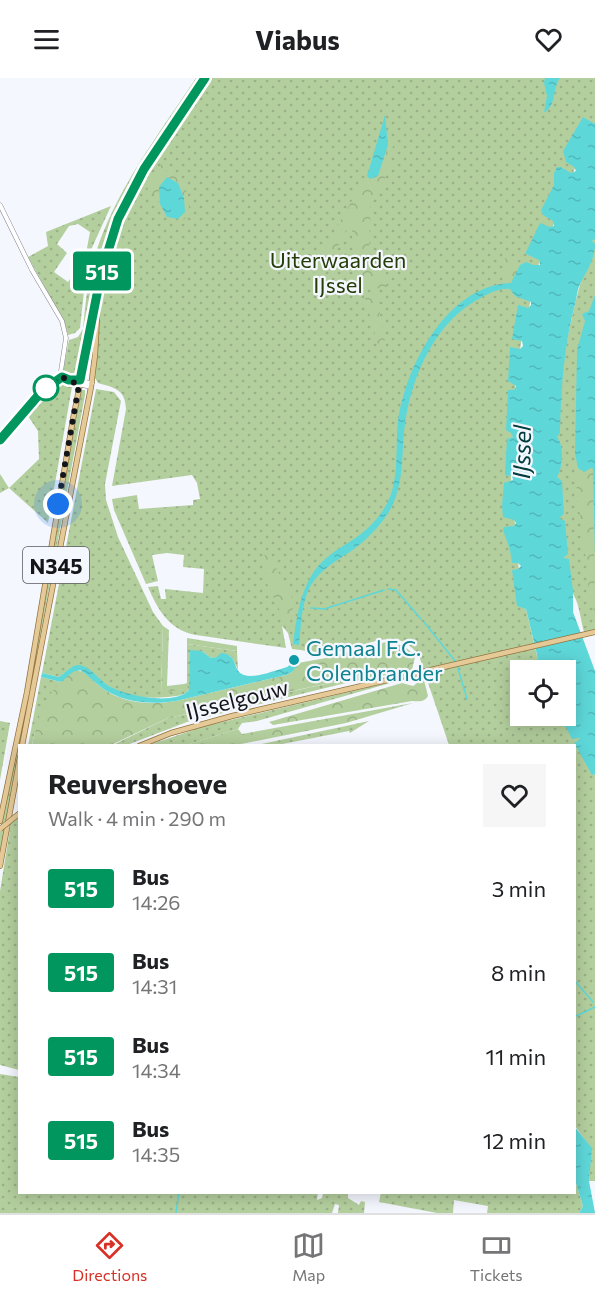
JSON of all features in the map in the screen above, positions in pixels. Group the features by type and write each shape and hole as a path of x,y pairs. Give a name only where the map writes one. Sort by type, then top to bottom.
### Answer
{"main road":[{"name":"N345","path":"34,668 80,382 106,255 126,201 165,135 205,78"},
{"name":"N345","path":"0,821 34,668 91,385 97,337 98,293"},
{"name":"IJsselgouw","path":"145,744 210,722 595,632"},
{"name":"N345","path":"22,744 32,675"},
{"path":"0,866 18,768"},
{"path":"0,829 18,815"}],"street":[{"path":"0,205 32,270 61,317 66,338 62,377"},
{"path":"62,377 91,385"},
{"path":"0,440 43,390 62,377"}],"green space":[{"path":"196,78 201,78 151,152 119,211 104,249 92,301 81,371 75,378 67,378 63,371 69,340 78,337 83,329 92,266 110,216 136,168"},
{"name":"Uiterwaarden IJssel","path":"208,78 595,78 595,129 574,170 539,263 521,343 515,385 511,478 522,607 526,609 540,660 510,660 510,726 573,726 595,760 595,1181 589,1181 591,1148 576,1127 576,744 449,744 419,656 410,646 401,641 382,640 340,651 322,652 292,649 288,633 282,626 286,648 196,635 179,629 166,618 148,587 158,586 161,599 166,599 165,589 203,593 204,569 183,567 184,555 167,553 152,555 158,581 146,584 114,510 112,499 137,495 139,509 193,505 193,500 200,499 197,483 192,475 112,486 126,409 125,402 118,390 98,383 95,378 102,285 108,254 125,207 150,162"},
{"path":"387,130 393,146 384,182 370,201 369,258 379,266 387,287 359,291 312,279 323,253 363,179 378,176 388,145","holes":["347,228 352,229 354,285 322,278"]},
{"path":"163,161 167,174 178,176 185,186 189,209 184,220 164,178 159,187 160,204 153,194 146,192"},
{"path":"111,206 90,252 87,248 90,232 78,224 69,226 57,244 67,253 54,272 68,282 73,275 85,282 80,328 68,335 64,322 28,257 48,246 46,232"},
{"path":"595,234 595,629 584,632 562,556 555,488 555,452 566,345 573,311"},
{"path":"519,254 521,259 517,261 520,265 511,283 501,283 504,278 505,258 514,261 516,255"},
{"path":"376,293 386,347 378,345 364,295"},
{"path":"63,384 72,387 48,523 9,488 39,459 38,431 26,413 46,391"},
{"path":"96,389 114,392 121,401 105,484 106,500 118,537 153,612 163,626 161,692 183,689 184,684 187,683 187,644 237,651 238,670 231,656 211,658 202,651 189,690 179,695 152,698 130,695 115,690 89,672 79,668 72,667 59,677 42,673"},
{"path":"85,390 85,395 33,669 79,394"},
{"path":"577,465 580,471 584,472 593,469 595,612 589,592 576,479 575,466"},
{"path":"0,474 9,488 0,493"},
{"path":"264,546 294,601 288,633 267,584"},
{"path":"163,626 169,630 167,686 184,684 184,689 161,693"},
{"path":"187,638 237,646 237,651 187,644"},
{"path":"386,642 403,646 415,657 412,670 350,682 344,680 168,718 113,744 32,744 45,703 57,685 75,670 86,674 110,693 128,700 147,703 176,701 286,675 292,672 298,663"},
{"path":"32,675 33,675 20,744 18,744 18,757 0,855 0,829"},
{"path":"423,676 428,696 423,701 273,725 269,722 402,683 413,686 416,684 414,678"},
{"path":"41,677 61,682 42,712 32,744 28,744"},
{"path":"408,678 257,721 242,723 238,729 189,744 152,744 205,726"},
{"path":"344,680 350,682 187,722 130,744 115,744 168,718"},
{"path":"413,703 346,723 241,744 189,744 238,729 242,734"},
{"path":"0,721 10,723 0,780"},
{"path":"369,721 350,733 349,731 282,744 262,744"},
{"path":"18,818 18,1070 0,1065 0,891 11,823"},
{"path":"0,1074 18,1077 18,1194 318,1194 317,1200 322,1198 323,1194 348,1194 348,1198 359,1205 361,1201 365,1202 364,1213 338,1213 339,1205 335,1204 332,1213 0,1213"},
{"path":"576,1183 583,1206 579,1213 487,1213 488,1206 454,1200 453,1213 437,1213 379,1202 381,1194 576,1194"}],"water":[{"path":"545,78 560,78 553,101 549,109 544,112 547,96"},
{"path":"385,115 388,145 378,176 370,179 367,176"},
{"name":"IJssel","path":"583,117 595,124 595,239 592,241 595,249 578,289 566,350 560,433 557,437 562,451 557,477 562,481 564,514 559,518 565,521 568,554 563,558 569,559 573,612 595,671 595,774 592,775 574,743 580,738 572,739 565,726 576,726 576,660 538,660 526,609 517,606 512,570 521,566 518,563 512,563 503,530 504,527 514,526 516,523 514,520 503,517 502,506 504,483 513,480 512,476 505,475 507,439 513,437 506,430 508,390 514,390 516,386 508,381 510,347 520,349 523,346 522,341 512,339 518,305 528,308 531,305 531,302 515,296 510,289 495,291 472,303 457,314 433,343 411,395 404,432 400,478 393,504 369,536 326,568 313,582 304,604 299,645 293,644 300,605 308,581 323,561 368,528 390,498 395,477 398,422 402,400 420,354 449,313 467,298 488,287 511,283 520,265 526,262 540,265 539,260 526,252 540,223 550,227 554,226 553,221 543,215 541,210 554,185 554,173 557,167 571,173 576,171 566,162 563,151"},
{"path":"167,177 178,183 184,198 185,212 178,219 167,217 160,204 159,187"},
{"path":"595,295 595,555 593,469 584,472 578,468 575,454 577,350 585,321 582,314 589,311"},
{"path":"190,650 202,651 211,658 221,653 227,654 233,659 240,673 249,676 265,674 291,664 297,666 286,675 176,701 157,703 138,702 119,697 102,688 80,670 73,672 61,682 41,677 42,673 59,677 79,665 87,668 117,690 150,698 173,698 189,690"},
{"path":"576,1128 592,1148 589,1181 595,1213 579,1213 583,1206 576,1183"}],"waterway":[{"path":"388,589 396,590 421,619"},
{"path":"311,608 324,609 384,590"},
{"path":"424,622 455,661"},
{"path":"457,665 467,699"},
{"path":"576,982 593,1002"},
{"path":"576,1016 595,1007"},
{"path":"176,1213 179,1194"}],"bus line":[{"name":"515","path":"0,440 47,387 62,377 65,380 80,380 101,274 118,219 144,169 205,78"}],"place":[{"name":"Gemaal F.C. Colenbrander","path":"294,660"}],"route":[{"path":"46,388 62,377 79,385 58,504"}]}
